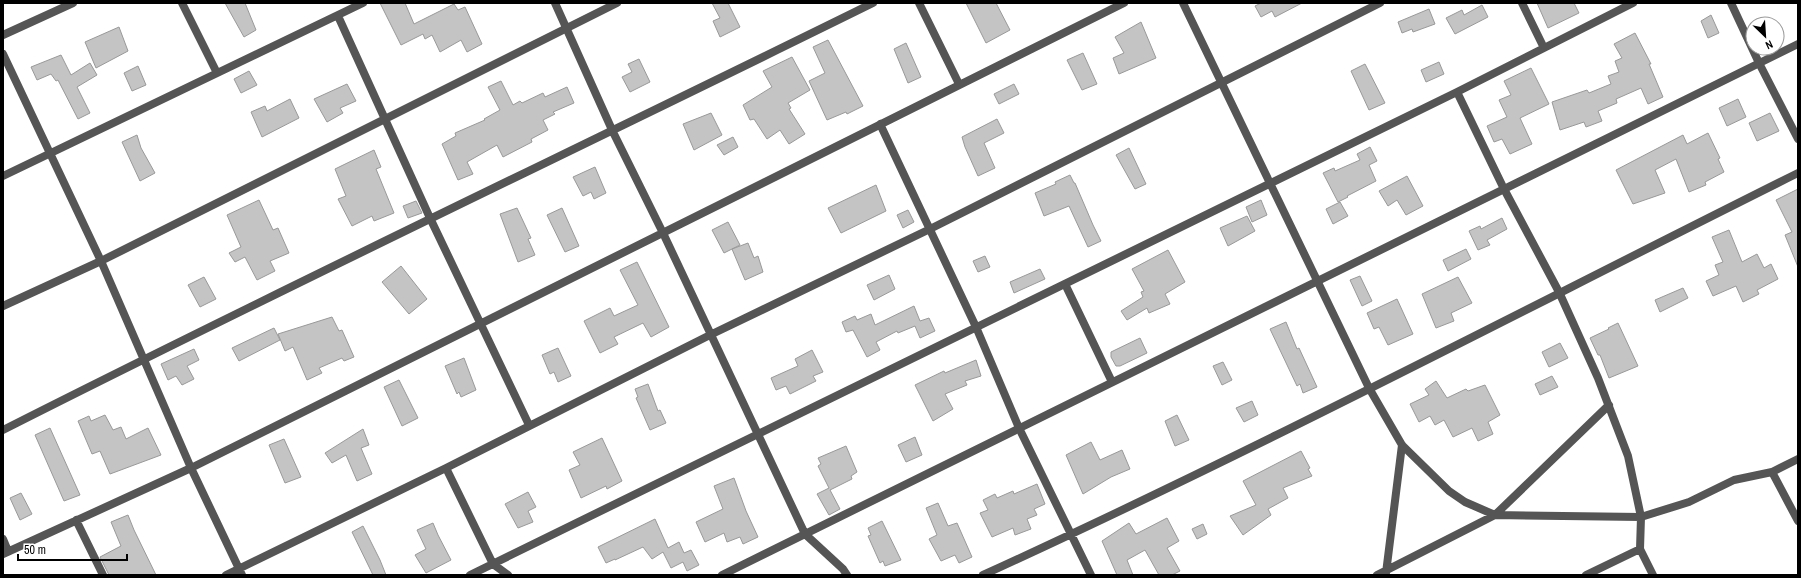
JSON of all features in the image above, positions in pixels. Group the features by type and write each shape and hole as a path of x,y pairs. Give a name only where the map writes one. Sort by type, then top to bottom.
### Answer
{"street":[{"path":"3,35 73,3"},
{"path":"182,3 217,73"},
{"path":"3,176 363,3"},
{"path":"554,3 613,132 663,233 710,335 806,534 847,575"},
{"path":"3,306 101,261 617,3"},
{"path":"3,430 143,359 430,218 613,132 873,3"},
{"path":"918,3 959,84"},
{"path":"3,540 6,553 191,468 479,323 1124,3"},
{"path":"1183,3 1369,388 1402,445 1449,491 1465,502 1495,515 1641,517 1689,502 1734,480 1772,472 1798,459"},
{"path":"226,575 240,572 529,425 710,335 930,229 1380,3"},
{"path":"1522,3 1544,48"},
{"path":"470,575 1457,92 1633,3"},
{"path":"1731,3 1759,63 1798,139"},
{"path":"338,16 479,323 529,425"},
{"path":"722,575 1798,44"},
{"path":"3,54 101,261 191,468 240,572"},
{"path":"1457,92 1504,189 1559,292 1609,405 1628,456 1641,517 1640,549 1653,575"},
{"path":"880,124 976,327 1019,428 1091,575"},
{"path":"983,575 1071,535 1369,388 1798,173"},
{"path":"1065,284 1112,382"},
{"path":"1377,575 1386,572 1495,515 1609,405"},
{"path":"1386,572 1402,445"},
{"path":"446,468 493,564 508,575"},
{"path":"1772,472 1798,521"},
{"path":"76,520 103,575"},
{"path":"1586,575 1640,549"}],"building":[{"path":"225,3 245,3 256,30 244,37"},
{"path":"380,3 405,3 414,24 454,4 458,10 465,7 482,44 467,52 461,40 440,52 432,35 425,39 423,34 401,45"},
{"path":"712,3 728,3 740,27 720,37 713,21 720,18"},
{"path":"966,3 996,3 1010,30 986,43"},
{"path":"1261,3 1302,3 1275,17 1272,11 1261,17 1255,6"},
{"path":"1537,3 1574,3 1579,13 1548,28"},
{"path":"1482,5 1488,17 1455,34 1446,18 1462,10 1464,15"},
{"path":"1429,9 1435,24 1413,32 1412,29 1402,33 1398,22"},
{"path":"1711,15 1719,33 1708,38 1701,21"},
{"path":"1141,22 1156,58 1119,74 1113,58 1124,53 1115,37"},
{"path":"119,27 128,51 96,68 85,42"},
{"path":"1635,33 1651,64 1649,64 1663,97 1648,104 1641,88 1616,99 1617,103 1598,111 1602,121 1586,127 1584,122 1560,130 1552,102 1587,90 1589,93 1611,84 1608,76 1619,72 1615,61 1622,58 1614,44"},
{"path":"828,40 863,106 847,114 846,112 827,120 809,81 825,73 813,47"},
{"path":"906,43 921,77 908,83 894,49"},
{"path":"1083,53 1097,84 1082,90 1067,60"},
{"path":"61,55 71,75 90,63 97,75 77,87 90,113 78,119 58,80 56,81 51,74 37,80 31,67"},
{"path":"792,57 810,90 788,103 791,108 789,109 805,134 789,144 780,130 767,139 754,119 750,120 743,105 772,87 763,71"},
{"path":"639,59 650,82 630,92 622,77 632,72 628,64"},
{"path":"1439,62 1444,74 1426,82 1421,70"},
{"path":"1365,64 1385,103 1369,110 1351,71"},
{"path":"138,66 146,85 132,91 124,73"},
{"path":"1531,68 1549,104 1520,118 1532,144 1510,154 1502,139 1494,142 1487,126 1507,117 1499,100 1511,95 1504,81"},
{"path":"249,71 257,85 241,93 234,79"},
{"path":"501,81 513,105 520,101 522,103 543,93 545,97 567,87 574,103 553,112 555,114 543,120 548,130 531,139 532,142 503,157 497,145 467,162 473,174 458,180 442,144 456,136 455,133 485,120 484,119 500,110 488,87"},
{"path":"347,84 356,101 340,108 343,113 327,122 314,99"},
{"path":"1014,84 1019,94 999,104 994,94"},
{"path":"290,99 299,118 262,137 251,112 265,106 267,111"},
{"path":"1738,99 1746,117 1727,126 1719,108"},
{"path":"711,113 722,135 694,150 683,124"},
{"path":"1770,113 1779,131 1757,141 1749,123"},
{"path":"997,119 1004,133 984,143 995,168 978,176 962,137"},
{"path":"1708,133 1720,158 1718,159 1724,172 1705,182 1706,185 1689,192 1676,159 1655,170 1665,193 1633,204 1616,170 1683,135 1687,144"},
{"path":"137,135 141,148 155,173 140,181 122,142"},
{"path":"733,137 738,147 724,155 717,145"},
{"path":"1370,147 1377,161 1369,165 1376,181 1338,202 1323,173 1334,168 1335,171 1360,160 1357,154"},
{"path":"1129,148 1146,184 1135,189 1116,155"},
{"path":"374,150 381,167 376,169 394,213 374,221 372,216 352,226 338,199 346,196 335,169"},
{"path":"595,167 606,193 594,199 591,192 583,196 573,177"},
{"path":"1070,175 1101,241 1088,247 1069,206 1044,216 1035,193 1056,184 1055,182"},
{"path":"1407,176 1423,206 1406,215 1397,200 1388,206 1379,191"},
{"path":"876,185 886,211 841,233 828,208"},
{"path":"1798,189 1798,267 1785,235 1792,232 1776,200"},
{"path":"259,200 273,230 278,228 289,253 270,261 275,271 257,280 245,257 235,262 229,253 241,247 227,215"},
{"path":"1261,200 1267,215 1252,222 1246,207"},
{"path":"416,201 422,213 408,218 403,206"},
{"path":"1340,202 1348,216 1333,224 1326,209"},
{"path":"517,208 531,238 528,239 535,255 518,262 500,214"},
{"path":"562,208 579,246 565,252 547,215"},
{"path":"908,210 914,222 903,228 897,215"},
{"path":"1247,216 1255,231 1228,246 1220,228"},
{"path":"1502,218 1507,229 1487,240 1490,245 1478,250 1469,231 1480,226 1481,229"},
{"path":"728,222 740,245 724,253 712,230"},
{"path":"1729,230 1742,262 1757,254 1764,268 1771,264 1778,279 1757,290 1759,294 1743,302 1736,286 1713,296 1706,281 1719,275 1715,265 1723,262 1712,237"},
{"path":"748,243 754,258 758,256 763,272 745,280 732,249"},
{"path":"1466,249 1471,259 1448,271 1443,260"},
{"path":"1168,250 1185,282 1165,294 1170,304 1149,313 1147,308 1127,320 1121,311 1143,297 1141,292 1144,291 1132,269"},
{"path":"985,256 990,267 978,272 973,261"},
{"path":"637,262 669,327 651,337 643,323 614,337 618,344 600,353 584,321 610,308 614,316 638,305 620,270"},
{"path":"401,266 427,299 409,314 382,282"},
{"path":"1040,269 1045,279 1014,293 1010,282"},
{"path":"889,275 895,289 874,300 867,285"},
{"path":"1360,276 1372,301 1362,306 1350,280"},
{"path":"204,277 216,299 200,307 188,285"},
{"path":"1458,277 1472,303 1451,313 1454,321 1436,328 1422,294"},
{"path":"1683,288 1688,298 1660,312 1655,300"},
{"path":"1397,299 1413,334 1388,345 1379,327 1374,329 1367,313"},
{"path":"914,306 920,321 929,318 935,331 920,338 915,326 898,333 897,331 876,342 880,350 867,357 853,330 846,332 842,322 855,316 857,320 871,314 875,325"},
{"path":"332,317 339,331 342,330 354,357 344,361 342,358 319,368 322,373 307,380 293,347 285,351 278,334"},
{"path":"1286,322 1297,349 1299,348 1317,387 1303,393 1300,384 1297,386 1270,329"},
{"path":"1618,323 1638,366 1609,378 1600,355 1598,355 1590,338"},
{"path":"274,328 280,340 239,361 232,348"},
{"path":"1140,338 1147,353 1120,366 1116,366 1111,357 1111,352"},
{"path":"1560,343 1568,358 1549,367 1542,352"},
{"path":"558,348 571,376 558,382 554,372 550,374 542,355"},
{"path":"194,349 199,360 187,366 194,379 182,385 176,376 168,380 161,364"},
{"path":"812,350 823,372 813,376 816,381 790,394 786,386 776,390 771,378 798,366 795,359"},
{"path":"464,358 476,390 461,397 459,392 457,394 445,366"},
{"path":"976,360 981,376 965,381 967,385 945,394 953,409 933,421 915,385 944,371 945,373"},
{"path":"1223,362 1232,380 1222,385 1213,366"},
{"path":"1552,376 1558,387 1540,395 1535,384"},
{"path":"399,380 418,418 402,426 384,387"},
{"path":"1436,381 1447,398 1466,389 1468,391 1485,385 1500,415 1488,422 1493,434 1478,441 1472,428 1453,437 1444,420 1435,425 1430,416 1419,422 1410,404 1429,395 1425,389"},
{"path":"648,384 658,411 660,410 666,423 650,430 636,398 638,397 635,389"},
{"path":"1252,401 1258,415 1244,422 1236,408"},
{"path":"105,415 113,430 121,427 126,439 148,428 161,455 110,474 100,451 92,454 78,421 89,416 91,421"},
{"path":"1177,415 1189,440 1175,446 1165,421"},
{"path":"50,428 80,495 64,501 35,435"},
{"path":"363,429 369,445 361,448 372,474 357,481 346,455 332,463 325,453"},
{"path":"915,437 922,455 906,462 898,445"},
{"path":"602,438 622,481 607,489 606,486 581,498 569,470 580,465 573,452"},
{"path":"284,439 301,477 285,483 269,445"},
{"path":"1091,442 1100,460 1122,450 1130,469 1111,477 1083,494 1066,455"},
{"path":"846,446 857,472 851,476 852,479 830,490 840,509 829,515 817,494 829,488 818,466 821,464 818,458"},
{"path":"1301,451 1310,468 1308,469 1312,476 1283,488 1288,498 1268,509 1271,515 1243,535 1230,516 1256,505 1243,481"},
{"path":"734,478 746,511 758,537 743,544 740,537 727,542 724,533 705,542 696,522 723,509 714,486"},
{"path":"1037,484 1045,504 1034,509 1037,515 1027,519 1031,529 1015,535 1013,528 992,537 980,513 988,510 983,500 995,494 997,498 1013,491 1014,494"},
{"path":"528,492 536,507 528,511 533,522 518,528 505,504"},
{"path":"21,493 32,514 20,520 10,498"},
{"path":"938,503 948,526 957,523 972,557 959,563 955,555 941,561 929,539 937,535 926,508"},
{"path":"128,515 156,575 109,575 100,557 121,546 111,522"},
{"path":"1167,518 1179,541 1167,548 1180,571 1172,575 1159,575 1145,550 1127,560 1133,575 1117,575 1102,541 1129,523 1136,534"},
{"path":"655,519 668,548 679,542 684,553 691,550 699,565 687,571 683,562 671,568 663,552 652,559 643,547 606,563 598,547"},
{"path":"882,521 901,560 885,566 883,561 880,563 868,536 871,535 868,528"},
{"path":"433,523 451,560 426,573 415,555 426,549 417,530"},
{"path":"1203,524 1207,534 1197,539 1192,529"},
{"path":"363,526 386,575 373,575 352,532"}]}
